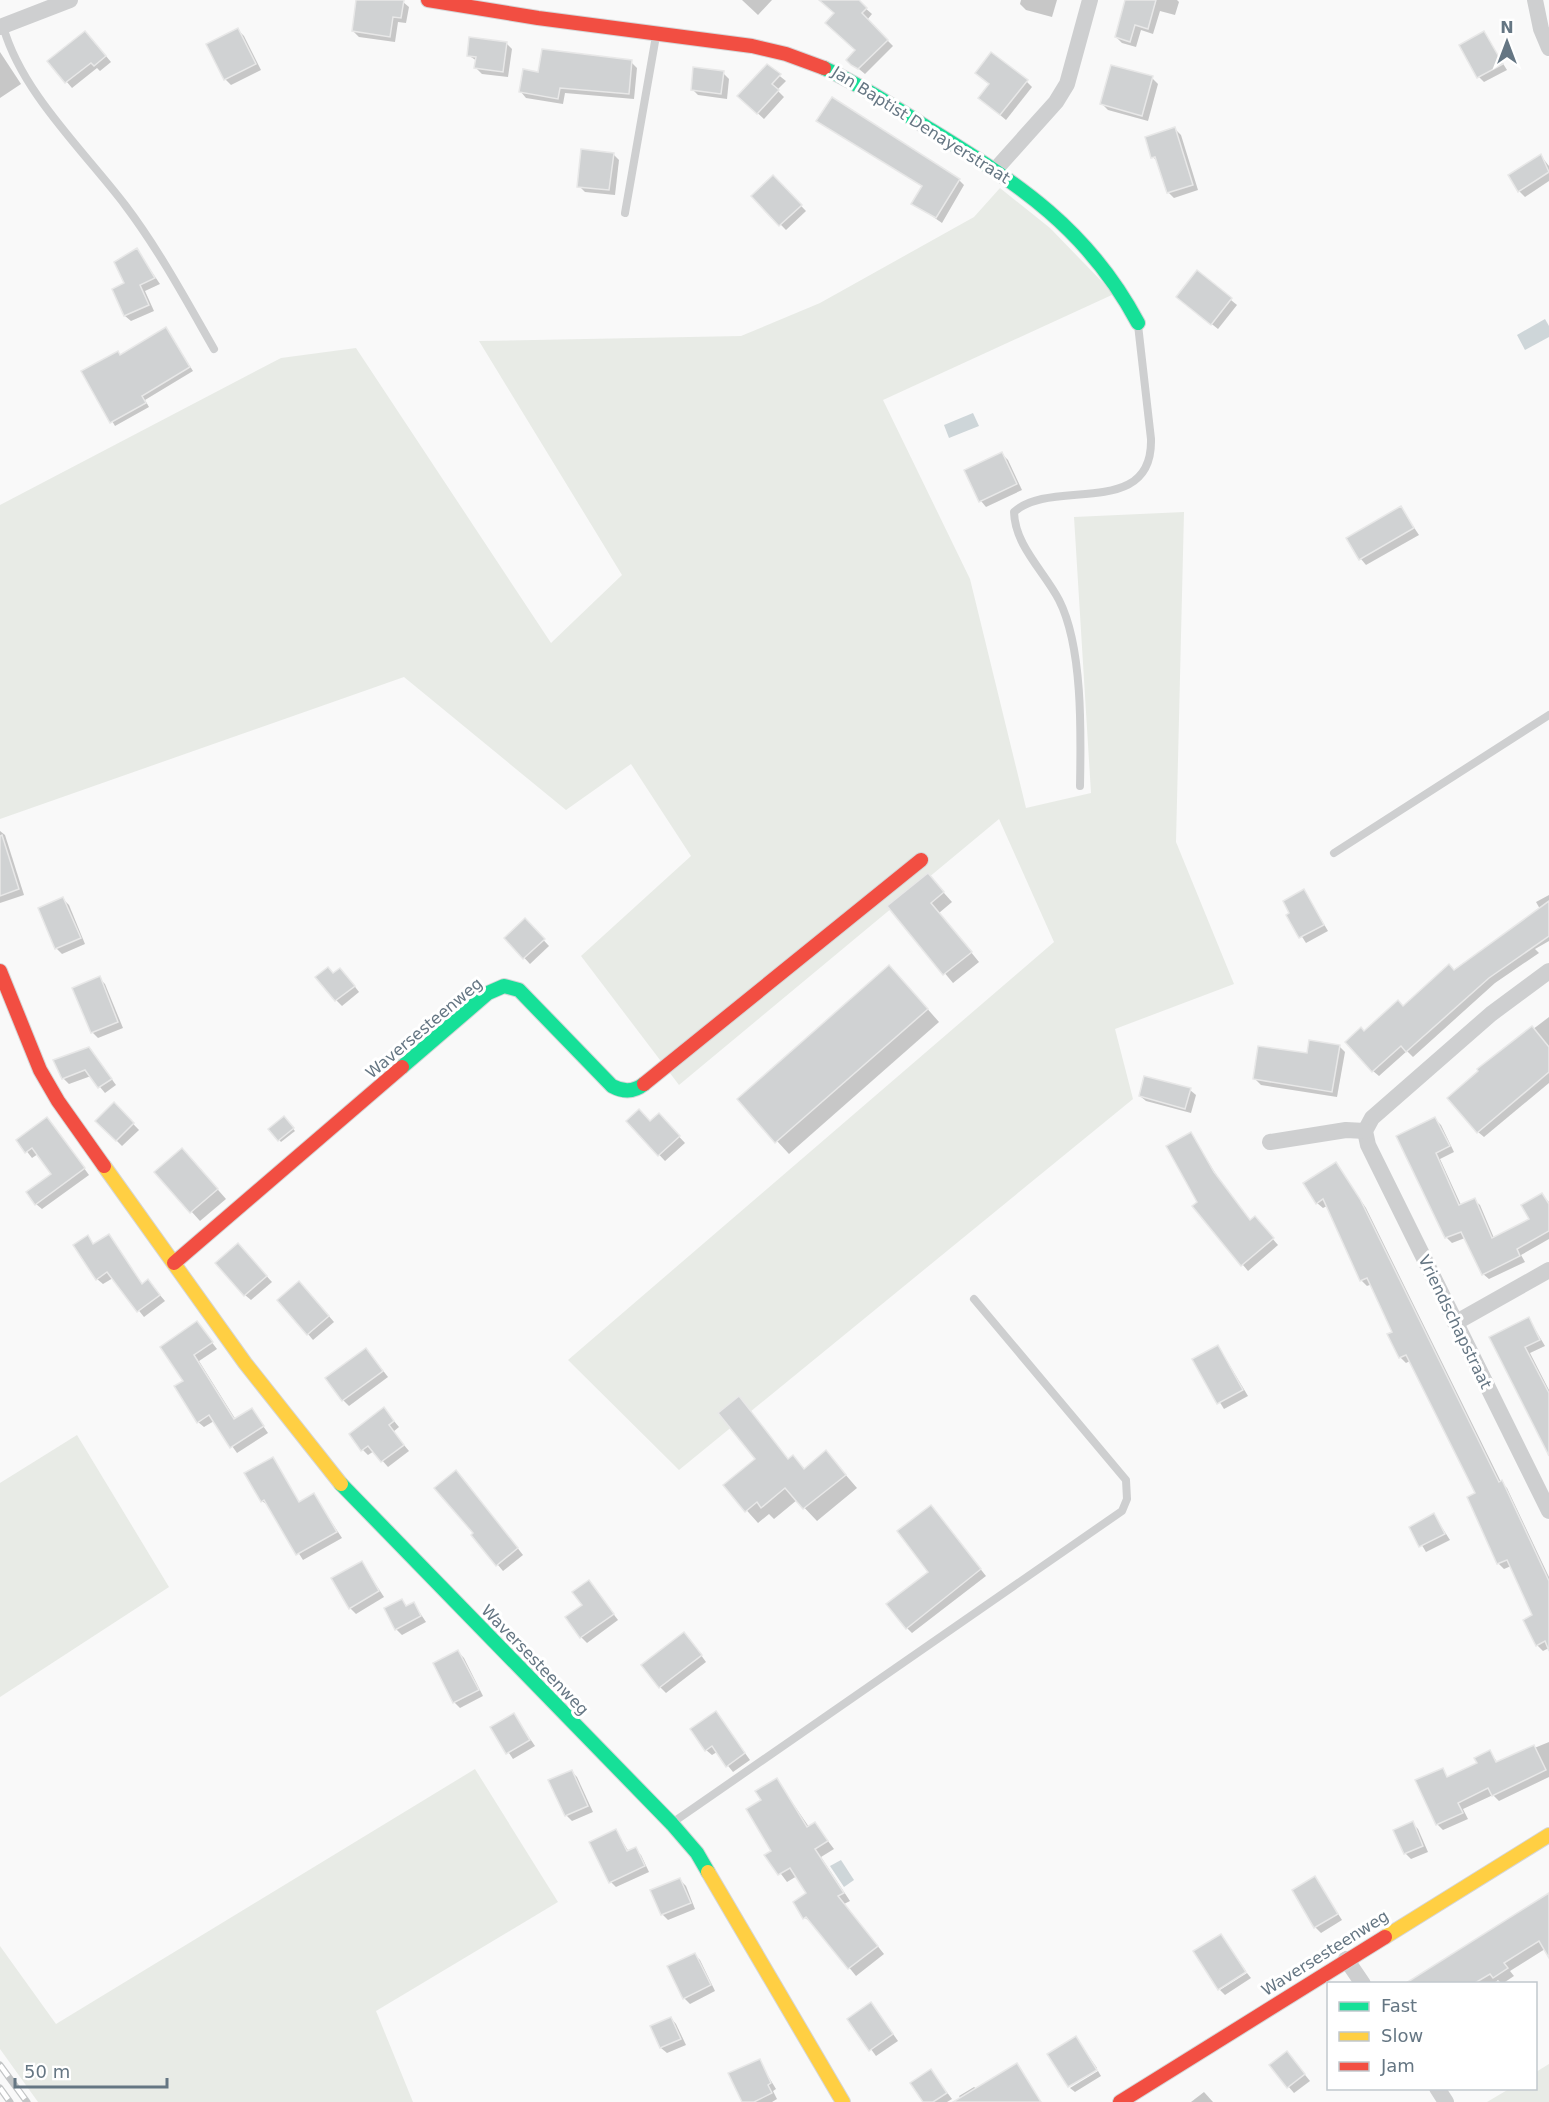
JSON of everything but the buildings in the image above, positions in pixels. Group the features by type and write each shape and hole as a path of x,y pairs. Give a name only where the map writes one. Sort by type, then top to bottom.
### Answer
{"street":[{"path":"2,27 70,0"},
{"name":"Jan Baptist Denayerstraat","path":"428,0 490,5 783,53 817,63 848,78 995,170 1052,211 1079,238 1120,289 1138,323"},
{"path":"995,170 1056,102 1067,84 1090,0"},
{"path":"1535,0 1541,28 1549,48"},
{"name":"Waversesteenweg","path":"174,1263 488,993 504,986 519,990 612,1086 622,1091 638,1089 921,860"},
{"name":"Waversesteenweg","path":"0,971 40,1070 57,1101 245,1364 344,1487 672,1824 713,1878 843,2102"},
{"path":"1270,1142 1346,1130 1365,1131 1372,1118 1491,1014 1549,971"},
{"name":"Vriendschapstraat","path":"1365,1131 1368,1145 1549,1511"},
{"path":"1455,1323 1549,1270"},
{"name":"Waversesteenweg","path":"1120,2102 1549,1835"},
{"path":"1347,1959 1363,1982"}],"lane":[{"path":"2,27 9,50 36,93 126,207 164,263 214,349"},
{"path":"625,213 656,34"},
{"path":"1080,786 1082,719 1068,627 1060,601 1027,551 1014,525 1014,512 1029,503 1120,488 1136,480 1146,470 1151,456 1138,323"},
{"path":"1334,854 1549,715"},
{"path":"672,1824 1122,1511 1126,1499 1126,1480 974,1299"}],"shaded area":[{"path":"1000,188 1050,228 1114,294 883,400 970,579 1026,808 1091,793 1074,517 1184,512 1176,842 1234,984 1115,1029 1133,1099 679,1470 568,1360 1054,942 999,819 679,1085 581,956 691,856 631,764 566,810 404,677 0,819 0,505 281,358 356,348 551,643 622,575 479,341 741,336 820,303 974,217"},
{"path":"1545,319 1549,326 1549,337 1525,350 1517,335"},
{"path":"973,413 979,426 949,438 944,425"},
{"path":"77,1435 169,1587 0,1697 0,1483"},
{"path":"475,1769 558,1902 376,2011 413,2102 38,2102 0,2049 0,1946 56,2024"},
{"path":"841,1860 854,1880 844,1887 830,1866"},
{"path":"1549,2064 1549,2102 1487,2102 1507,2090 1537,2090 1537,2071"}],"railway":[{"path":"0,2065 27,2102"},
{"path":"0,2088 10,2102"}],"traffic: fast":[{"path":"824,68 879,98 1022,190 1074,235 1097,261 1138,323"},
{"path":"402,1067 488,993 504,986 519,990 612,1086 628,1090 636,1089 644,1084"},
{"path":"341,1484 672,1824 697,1853 708,1872"}],"traffic: slow":[{"path":"104,1166 245,1363 341,1484"},
{"path":"1385,1937 1549,1835"},
{"path":"708,1872 843,2102"}],"traffic: jam":[{"path":"428,0 538,18 752,46 786,54 824,68"},
{"path":"644,1084 921,860"},
{"path":"0,971 40,1070 58,1101 104,1166"},
{"path":"174,1263 402,1067"},
{"path":"1120,2102 1385,1937"}]}
